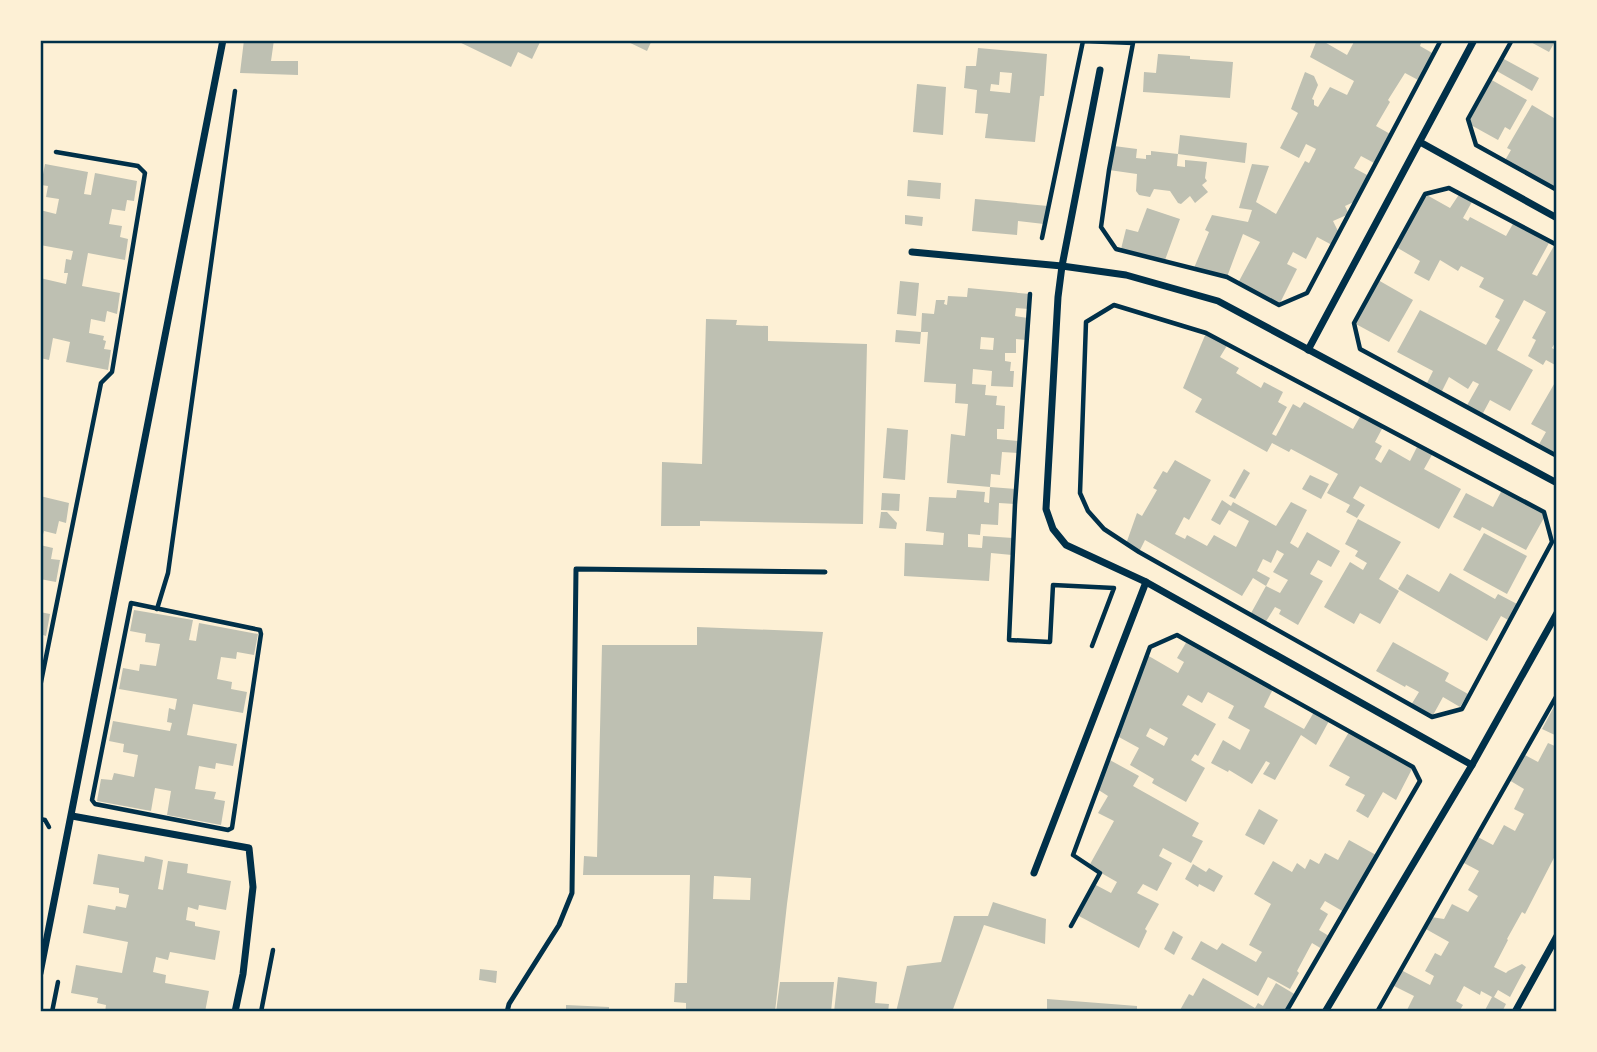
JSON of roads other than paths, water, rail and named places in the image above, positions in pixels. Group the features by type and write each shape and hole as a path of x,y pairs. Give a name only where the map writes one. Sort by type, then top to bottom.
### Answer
{"street":[{"path":"40,973 223,40"},
{"path":"1308,350 1474,40"},
{"path":"1100,70 1062,266 1057,310 1046,509 1053,529 1066,545 1146,582 1472,765"},
{"path":"1420,142 1557,218"},
{"path":"912,252 1062,266 1126,275 1218,301 1557,483"},
{"path":"1034,873 1146,582"},
{"path":"1325,1012 1472,765 1557,612"},
{"path":"72,816 249,848 253,887 243,974 235,1012"},
{"path":"1515,1012 1557,936"}],"lane":[{"path":"507,1012 509,1004 559,925 572,893 576,569 825,572"}]}
